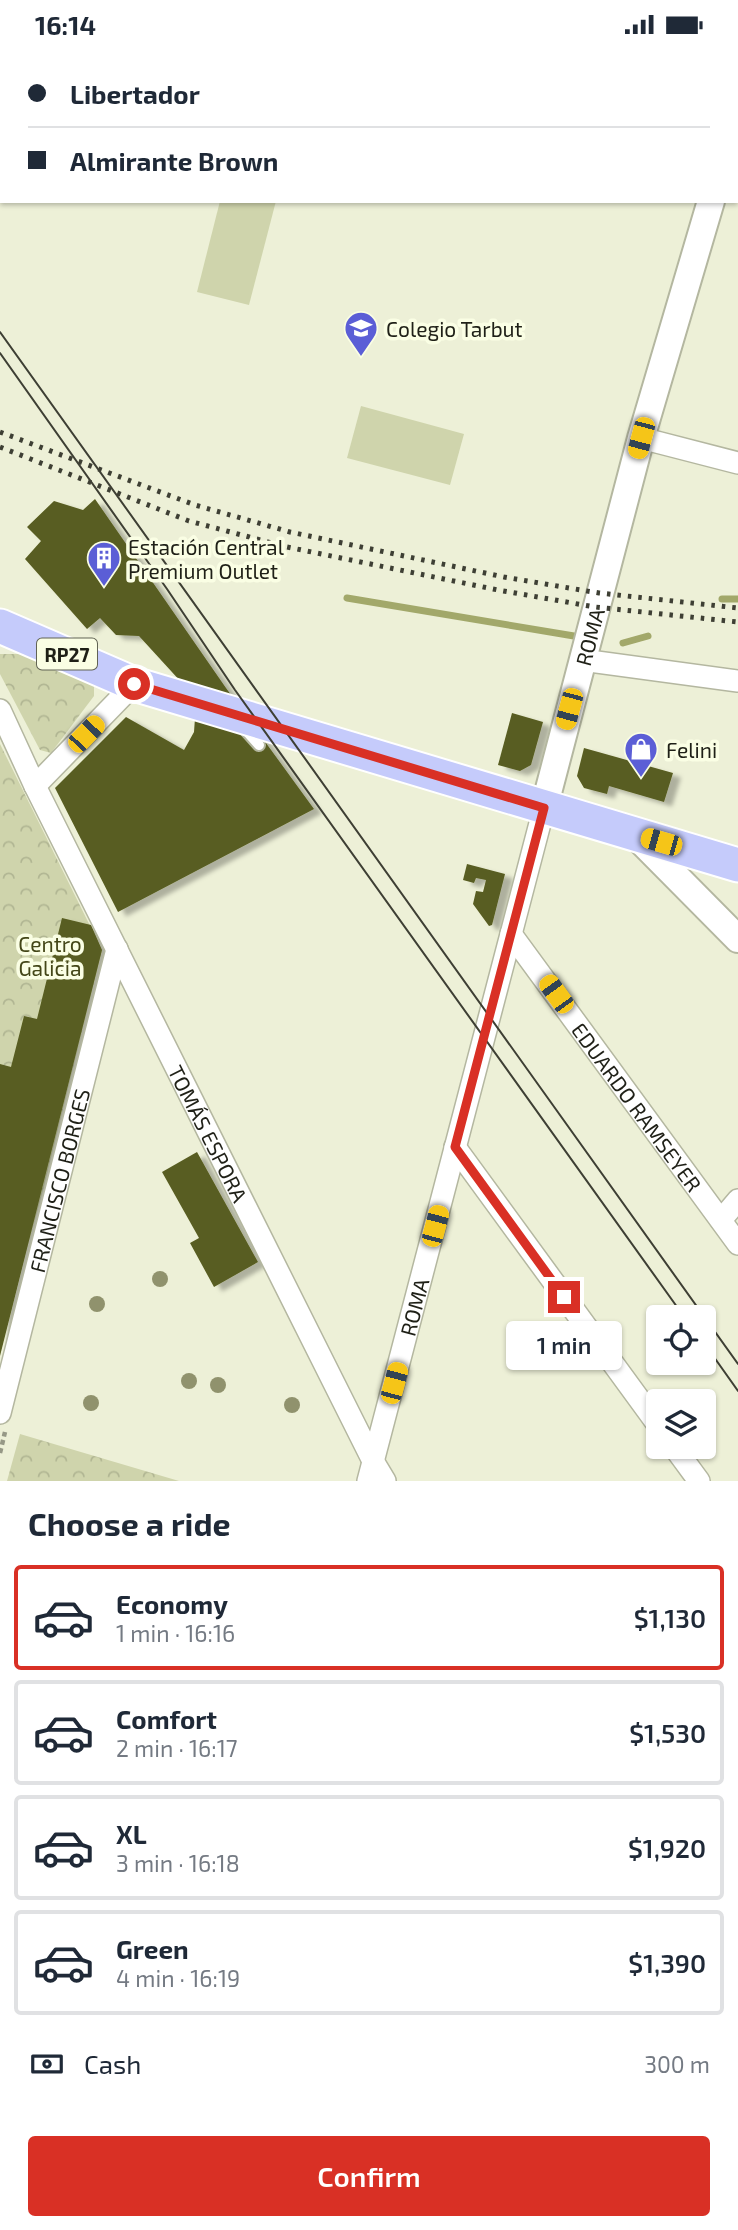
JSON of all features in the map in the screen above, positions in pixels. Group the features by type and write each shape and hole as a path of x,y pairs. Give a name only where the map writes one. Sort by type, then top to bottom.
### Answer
{"main road":[{"name":"RP27","path":"0,626 144,687 738,865"}],"street":[{"name":"ROMA","path":"370,1471 455,1147 475,1041 511,934 641,438 710,203"},
{"path":"641,438 738,463"},
{"path":"582,660 738,681"},
{"path":"35,786 144,687"},
{"name":"TOMÁS ESPORA","path":"0,710 370,1471 385,1481"},
{"path":"635,835 738,939"},
{"name":"EDUARDO RAMSEYER","path":"511,934 738,1244"},
{"name":"FRANCISCO BORGES","path":"0,1413 117,949"},
{"path":"455,1147 646,1409"},
{"path":"721,1220 738,1200"},
{"path":"683,1459 699,1481"}],"lane":[{"path":"144,687 162,700 244,727 259,745"}],"green space":[{"path":"219,203 275,203 249,305 197,292"},
{"path":"361,406 464,434 450,485 347,458"},
{"path":"0,654 20,654 94,686 94,696 51,753 40,750 0,674"},
{"name":"Centro Galicia","path":"0,744 102,950 43,1190 0,1348"},
{"path":"20,1434 179,1481 7,1481"}],"building":[{"path":"95,499 314,809 118,912 55,788 126,717 184,750 194,732 195,718 182,683 139,636 116,635 100,618 87,629 25,559 41,541 27,527 54,501 83,510"},
{"path":"512,713 543,722 531,765 520,771 498,765"},
{"path":"584,748 673,773 664,802 609,786 607,794 584,788 577,776"},
{"path":"467,864 505,874 492,925 489,926 473,904 476,891 483,892 486,880 476,878 474,883 463,880"},
{"path":"62,918 91,925 102,950 0,1356 0,1064 11,1067 24,1016 37,1019"},
{"path":"197,1152 258,1262 214,1287 190,1243 199,1238 162,1172"}],"waterway":[{"path":"347,598 574,636"},
{"path":"722,599 738,599"},
{"path":"623,643 648,636"}],"tram line":[{"path":"0,332 738,1364"},
{"path":"0,353 235,690 676,1305"},
{"path":"716,1360 738,1391"}],"railway":[{"path":"0,432 195,505 290,532 504,577 599,593 738,608"},
{"path":"0,447 189,521 287,547 595,607 738,622"}],"place":[{"name":"Colegio Tarbut","path":"361,358"},
{"name":"Estación Central Premium Outlet","path":"104,588"},
{"name":"Felini","path":"641,779"}],"route":[{"path":"134,684 544,808 455,1147 564,1297"}]}
